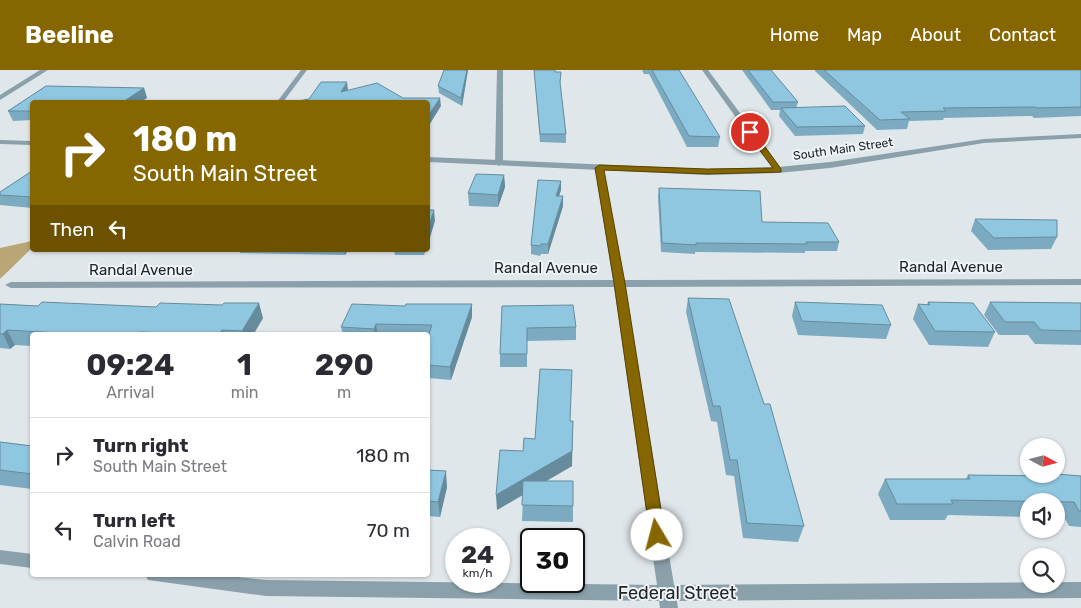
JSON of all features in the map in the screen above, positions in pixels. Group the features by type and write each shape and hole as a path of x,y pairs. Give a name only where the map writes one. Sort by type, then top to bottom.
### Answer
{"street":[{"path":"0,98 45,70"},
{"path":"282,100 304,70"},
{"path":"499,163 500,70"},
{"path":"705,70 778,170"},
{"name":"South Main Street","path":"430,160 707,172 778,170 830,165 984,140 1081,136"},
{"path":"0,142 30,143"},
{"path":"599,168 619,283 667,601"},
{"name":"Randal Avenue","path":"11,285 1081,282"},
{"path":"0,557 30,561"},
{"name":"Federal Street","path":"171,577 266,588 667,601 1081,590"}],"shaded area":[{"path":"30,241 30,250 0,279 0,248"}],"building":[{"path":"444,70 467,70 461,98 438,86"},
{"path":"534,70 555,70 555,72 561,72 560,82 566,134 540,134"},
{"path":"652,70 679,70 720,137 689,136"},
{"path":"748,70 771,70 798,102 773,102"},
{"path":"824,70 1081,70 1081,107 943,108 946,111 901,112 910,119 880,120"},
{"path":"321,82 347,82 341,92 377,83 403,98 440,98 430,113 430,100 304,100 309,99"},
{"path":"46,86 144,88 126,100 30,100 30,111 8,111"},
{"path":"845,106 865,126 797,127 781,108"},
{"path":"30,172 30,197 0,195 0,192"},
{"path":"476,174 504,175 498,195 468,193"},
{"path":"538,180 561,181 556,196 563,196 548,244 541,244 540,246 531,245"},
{"path":"659,188 760,191 762,222 828,223 839,242 806,242 807,244 696,243 696,245 662,243"},
{"path":"430,210 434,210 430,223"},
{"path":"975,219 1057,220 1057,237 994,238"},
{"path":"688,298 729,299 764,404 770,404 804,526 747,523 737,460 730,460 720,406 713,406"},
{"path":"42,302 156,307 160,303 222,305 224,303 259,303 242,331 42,332 7,330 0,334 0,304 38,306"},
{"path":"795,302 882,305 891,325 802,321"},
{"path":"928,302 973,303 995,332 935,331 918,304 930,305"},
{"path":"990,302 1081,303 1081,331 1041,330 1034,322 1005,322"},
{"path":"352,304 405,306 406,304 472,304 450,367 430,365 430,332 432,325 376,324 374,329 341,327"},
{"path":"573,305 576,327 527,328 527,354 500,354 502,306"},
{"path":"540,369 572,370 570,421 573,421 572,451 496,495 500,450 523,451 524,438 535,439"},
{"path":"0,442 30,446 30,474 0,470"},
{"path":"430,470 446,471 438,502 430,501"},
{"path":"968,475 1020,476 1020,483 1065,483 1065,475 1081,476 1081,511 1079,511 1074,502 1065,502 1065,493 1020,493 1020,501 951,500 953,504 897,504 885,479 970,479"},
{"path":"523,481 573,481 573,506 522,505"}],"route":[{"path":"657,535 619,283 599,168 707,172 778,170 750,132"}]}
